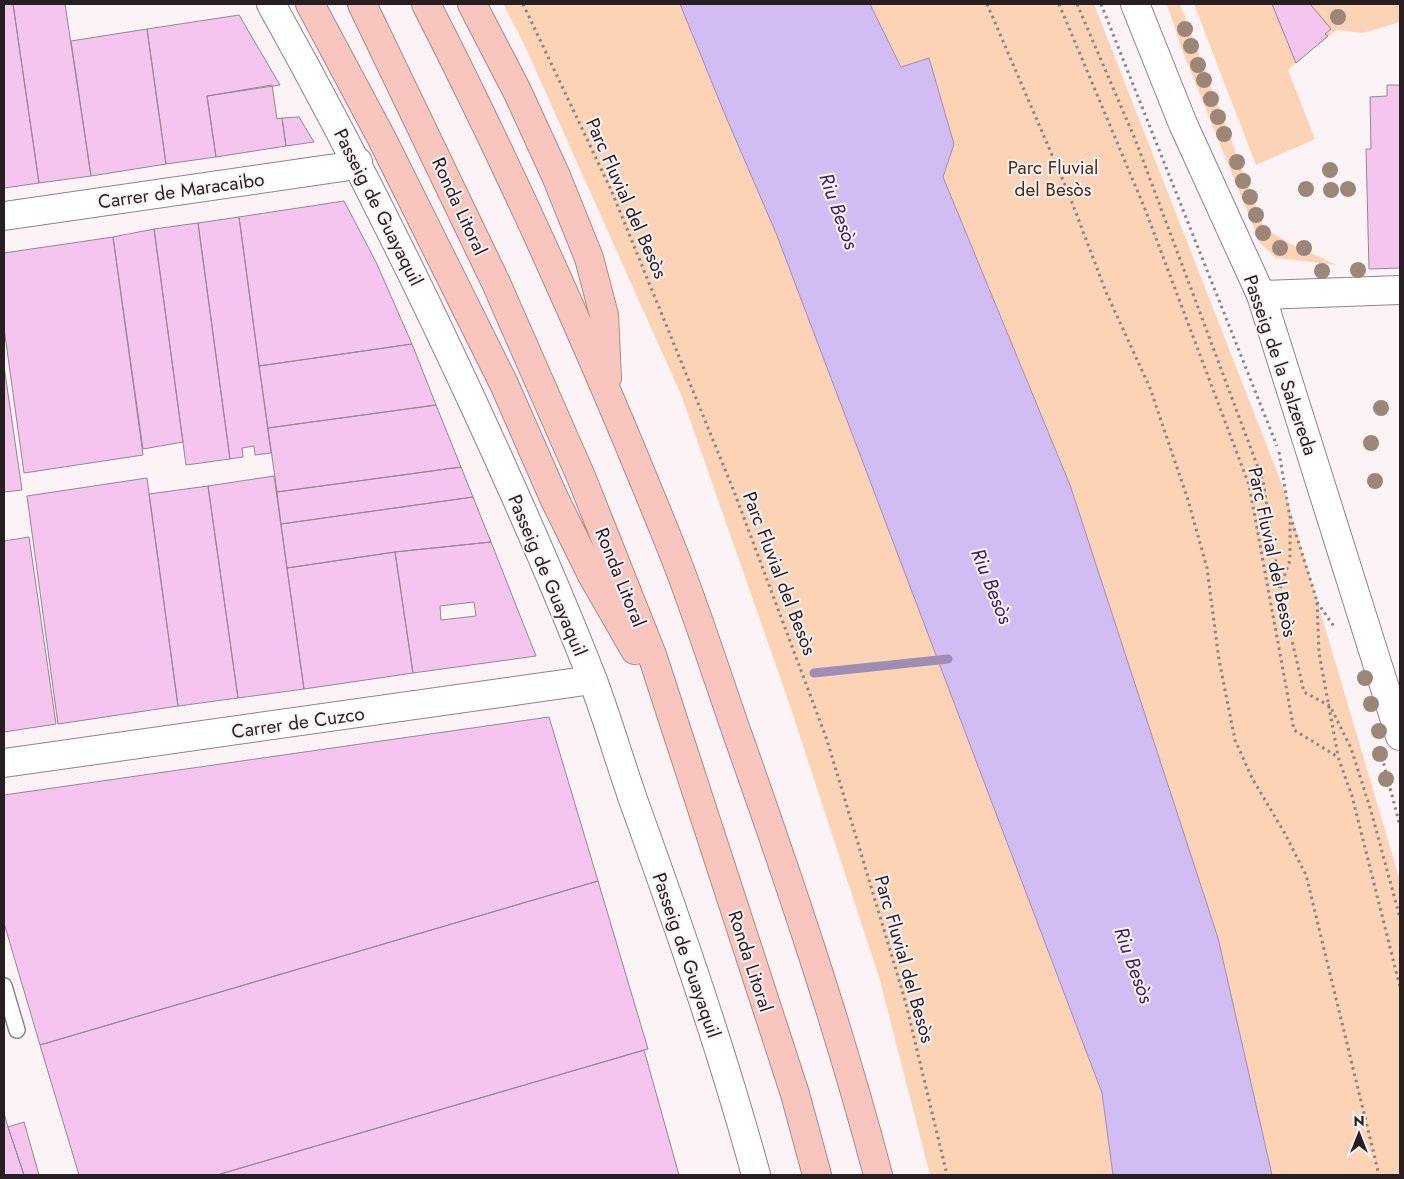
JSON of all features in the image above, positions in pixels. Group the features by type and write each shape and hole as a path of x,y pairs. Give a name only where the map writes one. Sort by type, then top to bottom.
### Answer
{"highway":[{"path":"310,4 382,139 504,384 554,498 592,575 670,710"},
{"name":"Ronda Litoral","path":"362,4 496,283 574,461 652,655 795,1094 817,1175"},
{"path":"426,4 506,167 608,394 676,560 769,822 827,1002 878,1175"},
{"path":"472,4 517,91 548,159 588,258 604,314 608,394"}],"street":[{"name":"Passeig de Guayaquil","path":"271,4 358,162 414,276 520,505 592,680 705,1004 740,1115 756,1175"},
{"name":"Passeig de la Salzereda","path":"1134,4 1183,124 1260,295 1391,744"},
{"name":"Carrer de Maracaibo","path":"4,216 343,167 358,162"},
{"path":"1260,295 1400,290"},
{"name":"Carrer de Cuzco","path":"4,763 592,680"}],"lane":[{"path":"4,986 17,1030"}],"path":[{"name":"Parc Fluvial del Besòs","path":"523,4 612,192 735,494 827,740 905,1000 946,1175"},
{"path":"987,4 1068,192 1106,292 1150,388 1188,500 1208,568 1219,660 1235,740 1252,778 1284,832 1306,875 1379,1175"},
{"name":"Parc Fluvial del Besòs","path":"1059,4 1145,209 1249,485 1294,730 1338,757"},
{"name":"Parc Fluvial del Besòs","path":"1077,4 1135,139 1263,480 1280,589 1304,692 1330,706"},
{"path":"1101,4 1289,477"},
{"path":"1279,450 1290,512 1317,601 1319,652 1338,757 1352,796 1400,987"},
{"path":"1280,589 1290,560 1290,512"},
{"path":"1317,601 1338,633"},
{"path":"1330,706 1354,757 1400,918"},
{"path":"1391,744 1400,826"}],"green space":[{"path":"503,4 680,4 776,233 1102,1093 1113,1175 930,1175 879,977 787,697 682,397 524,44"},
{"name":"Parc Fluvial del Besòs","path":"870,4 1094,4 1285,492 1400,881 1400,1175 1272,1175 1218,938 1070,485 943,177 954,144 929,58 902,67"},
{"path":"1167,4 1180,4 1264,228 1293,245 1337,265 1276,258 1260,243 1182,50"},
{"path":"1194,4 1400,4 1400,22 1363,33 1336,30 1288,70 1315,139 1256,165"}],"water":[{"name":"Riu Besòs","path":"680,4 870,4 901,67 929,58 954,144 943,177 1070,485 1218,938 1272,1175 1113,1175 1102,1093 776,233"}],"building":[{"path":"4,4 13,4 39,183 4,188"},
{"path":"13,4 65,4 91,176 39,183"},
{"path":"1272,4 1310,4 1331,29 1325,34 1328,36 1296,63"},
{"path":"239,15 280,85 207,96 216,157 166,164 147,29"},
{"path":"147,29 166,164 91,176 71,41"},
{"path":"272,85 277,119 282,118 286,146 216,157 207,96"},
{"path":"1387,85 1400,85 1400,268 1369,269 1366,149 1371,149 1370,97 1387,96"},
{"path":"299,117 314,142 286,146 282,118"},
{"path":"344,201 376,262 412,344 259,366 239,217"},
{"path":"239,217 271,453 255,455 254,446 242,448 243,457 230,459 198,223"},
{"path":"198,223 230,459 186,465 154,229"},
{"path":"154,229 183,442 143,449 113,237"},
{"path":"113,237 143,455 24,473 4,328 4,253"},
{"path":"412,344 436,405 268,428 259,366"},
{"path":"4,366 22,490 4,492"},
{"path":"436,405 461,467 277,492 268,428"},
{"path":"461,467 473,497 281,524 277,492"},
{"path":"274,476 304,689 238,698 208,486"},
{"path":"147,478 178,706 58,724 27,496"},
{"path":"208,486 238,698 178,706 149,494"},
{"path":"473,497 491,542 395,552 287,568 281,524"},
{"path":"29,537 56,724 4,732 4,541"},
{"path":"491,542 536,656 413,673 395,552","holes":["474,602 476,616 441,620 440,606"]},
{"path":"395,552 413,673 304,689 287,568"},
{"path":"549,717 598,881 40,1045 4,923 4,795"},
{"path":"598,881 648,1049 217,1175 79,1175 40,1045"},
{"path":"644,1050 679,1175 217,1175 319,1145"},
{"path":"4,1113 8,1127 24,1175 4,1175"},
{"path":"24,1122 39,1175 24,1175 8,1127"}],"waterway":[{"path":"814,673 948,659"}]}
